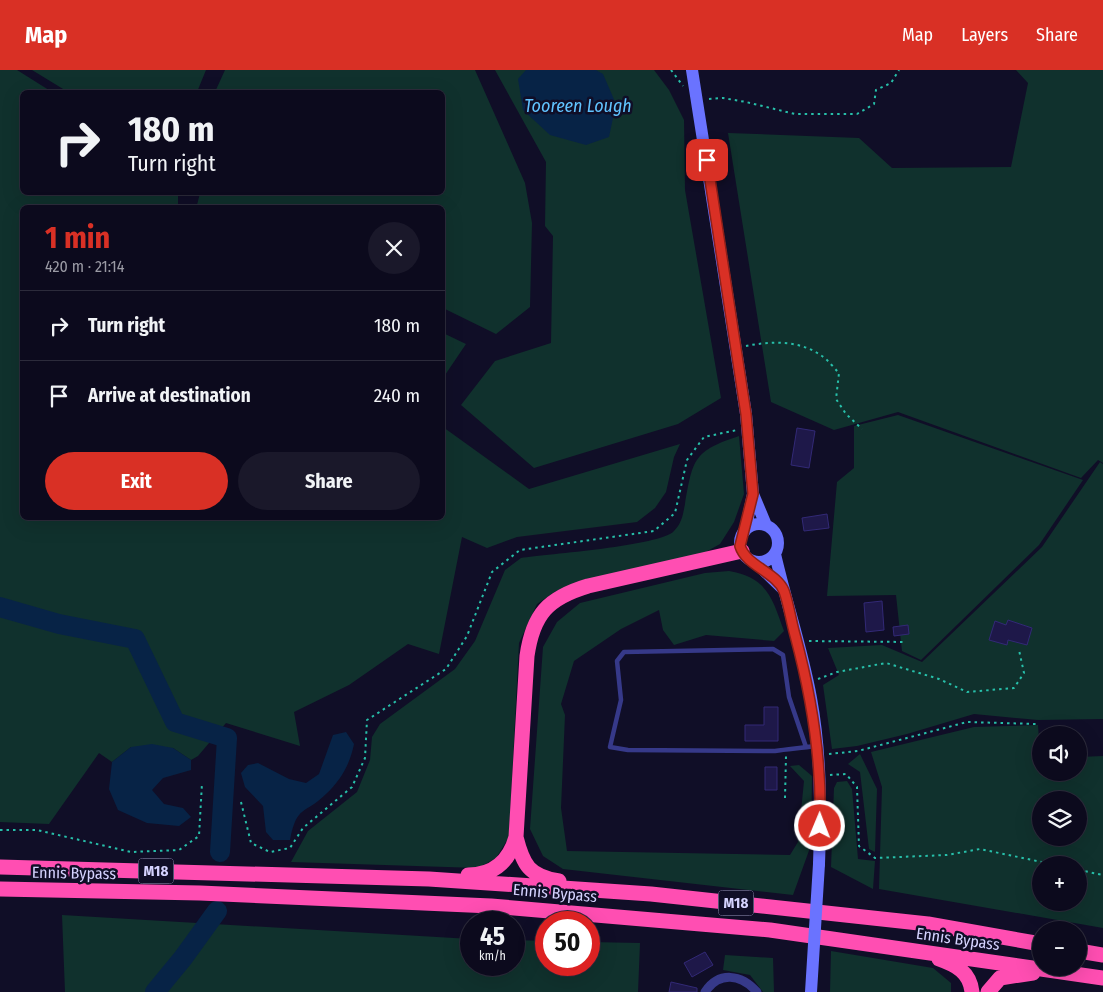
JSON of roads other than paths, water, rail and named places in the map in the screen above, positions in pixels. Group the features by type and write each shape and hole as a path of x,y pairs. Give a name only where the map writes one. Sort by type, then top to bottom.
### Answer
{"highway":[{"path":"429,879 492,872 501,865 508,855 516,837 529,638 544,609 566,592 742,551"},
{"path":"516,837 524,862 532,871 543,878 651,894"},
{"name":"Ennis Bypass","path":"0,867 429,879 651,894 928,924 1032,942"},
{"name":"Ennis Bypass","path":"0,889 200,893 491,906 761,929 1032,966"},
{"path":"915,950 950,963 964,972 971,981 972,992"},
{"path":"1087,952 1103,955"},
{"path":"988,992 1000,978 1032,973"},
{"name":"Ennis Bypass","path":"1087,975 1103,978"}],"main road":[{"path":"692,70 736,349 747,427 753,494 766,525 778,537 778,546 770,560 755,562"},
{"path":"753,494 745,530 741,538 742,551 747,558 755,562 783,589"},
{"path":"745,530 751,526 766,525"},
{"path":"775,554 807,682 814,750 820,776 819,864 811,992"}],"street":[{"path":"704,992 716,980 725,976 744,981 757,992"}],"lane":[{"path":"773,649 783,655 789,697 814,750 628,750 610,747 621,700 617,661 624,652 773,649"}],"water":[{"name":"Tooreen Lough","path":"526,70 596,70 603,74 616,104 609,137 586,145 550,135 523,110 518,79"},
{"path":"346,732 354,744 347,765 336,783 319,801 299,815 290,840 273,840 266,832 263,806 245,787 241,773 248,765 258,763 289,779 306,783 319,774 333,735"},
{"path":"152,744 173,748 191,760 191,770 163,778 152,790 164,804 183,808 191,817 179,826 147,823 118,810 109,789 112,762 131,747"}],"waterway":[{"path":"0,607 59,624 135,639 175,722 227,738 220,852"},
{"path":"155,992 183,958 217,911"}]}
